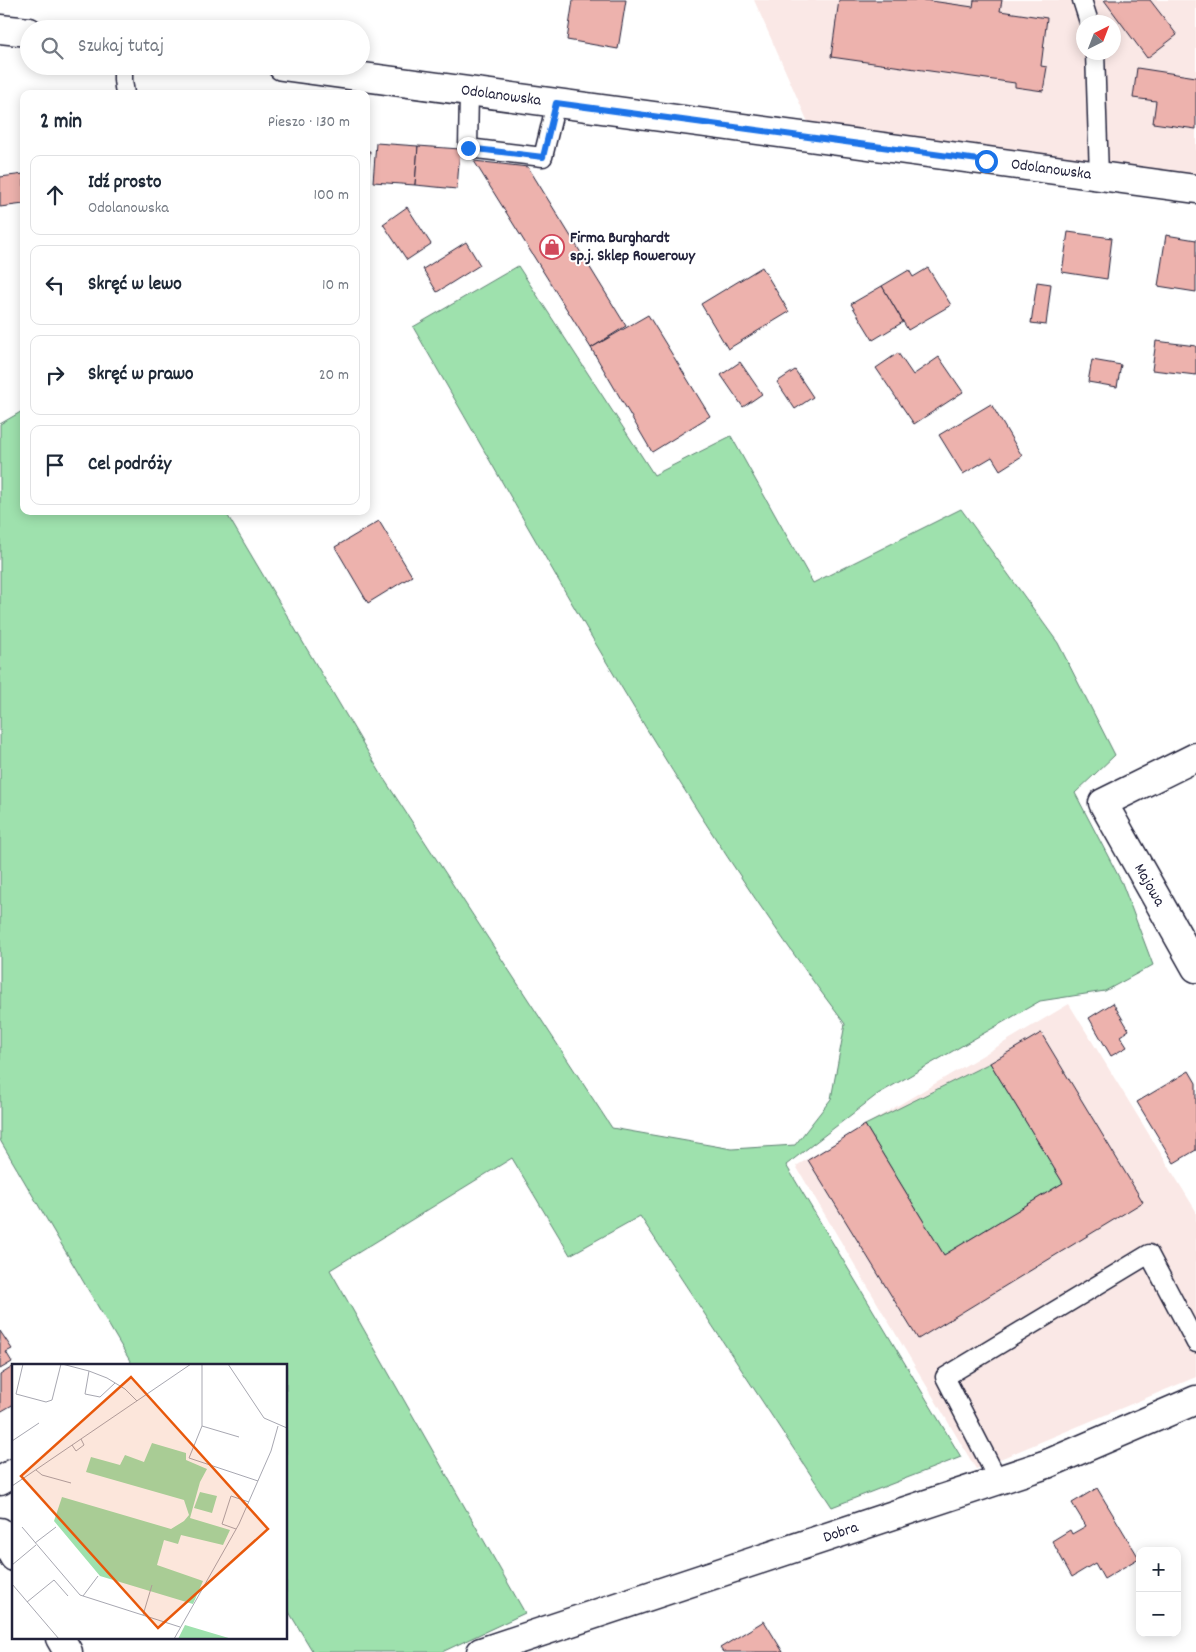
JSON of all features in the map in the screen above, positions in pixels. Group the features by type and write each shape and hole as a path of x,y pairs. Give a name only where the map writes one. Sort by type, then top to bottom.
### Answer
{"street":[{"path":"0,28 20,31"},
{"name":"Odolanowska","path":"347,75 1196,189"},
{"name":"Majowa","path":"1196,757 1103,803 1196,968"},
{"name":"Dobra","path":"481,1652 1047,1464 1196,1400"},
{"path":"0,1481 12,1474"},
{"path":"0,1532 12,1553"},
{"path":"61,1640 68,1652"}],"lane":[{"path":"1082,0 1087,15"},
{"path":"1095,60 1099,176"},
{"path":"122,75 124,90"},
{"path":"469,92 468,148 543,157 556,103"},
{"path":"998,1480 945,1377 1149,1254 1196,1343"}],"shaded area":[{"path":"754,0 1196,0 1196,189 815,138"},
{"path":"1069,1004 1196,1211 1196,1377 976,1469 796,1166"}],"green space":[{"path":"518,266 654,475 731,436 813,583 961,509 1058,643 1115,755 1075,793 1122,883 1153,965 1105,991 1040,1001 878,1094 786,1165 961,1457 832,1507 640,1216 570,1255 512,1158 330,1270 525,1613 442,1652 313,1652 288,1610 288,1364 132,1364 0,1140 0,424 20,412 20,515 227,515 384,779 612,1128 732,1149 795,1145 831,1099 845,1024 785,942 727,857 672,770 618,682 413,327"},
{"path":"990,1063 1063,1183 944,1255 865,1125"}],"building":[{"path":"573,0 626,0 618,49 567,40"},
{"path":"839,0 924,0 973,7 974,0 1002,0 1000,11 1047,18 1041,66 1047,67 1043,91 1015,87 1015,83 831,57"},
{"path":"1104,0 1150,0 1177,35 1147,58 1121,23 1121,15 1115,15"},
{"path":"1137,68 1196,77 1196,129 1153,123 1156,101 1133,98"},
{"path":"376,143 418,146 415,185 373,182"},
{"path":"418,146 460,149 457,189 415,185"},
{"name":"Firma Burghardt sp.j. Sklep Rowerowy","path":"474,161 528,167 626,326 591,348"},
{"path":"20,174 20,204 0,207 0,177"},
{"path":"407,207 431,244 407,260 383,224"},
{"path":"1068,232 1112,238 1107,279 1062,272"},
{"path":"1166,235 1196,240 1196,292 1158,286"},
{"path":"466,242 480,265 437,292 423,269"},
{"path":"762,267 789,312 728,349 701,304"},
{"path":"928,268 951,305 908,330 882,286 909,270 913,277"},
{"path":"1037,282 1051,284 1046,325 1031,323"},
{"path":"882,286 903,322 873,340 851,304"},
{"path":"648,315 710,416 652,452 591,348"},
{"path":"1156,341 1196,346 1196,375 1152,370"},
{"path":"898,353 913,375 939,357 963,392 914,424 876,368"},
{"path":"1092,360 1121,365 1117,387 1088,382"},
{"path":"740,362 762,394 743,407 721,375"},
{"path":"795,370 813,397 795,409 777,382"},
{"path":"991,404 1022,456 1000,470 992,457 963,474 939,435"},
{"path":"379,521 412,576 368,603 335,547"},
{"path":"1113,1003 1129,1030 1120,1036 1127,1047 1111,1056 1089,1018"},
{"path":"1041,1033 1143,1202 918,1339 808,1160 865,1125 944,1255 1063,1183 990,1063"},
{"path":"1189,1071 1196,1083 1196,1150 1174,1163 1137,1102"},
{"path":"0,1331 12,1349 6,1352 12,1362 0,1369"},
{"path":"12,1367 12,1405 0,1412 0,1375"},
{"path":"1097,1488 1136,1553 1136,1560 1104,1579 1095,1563 1072,1577 1052,1541 1070,1530 1072,1534 1086,1526 1072,1503"},
{"path":"764,1621 783,1652 723,1652 720,1648"}],"place":[{"name":"Firma Burghardt sp.j. Sklep Rowerowy","path":"552,247"}],"route":[{"path":"468,148 543,157 556,103 986,161"}]}
